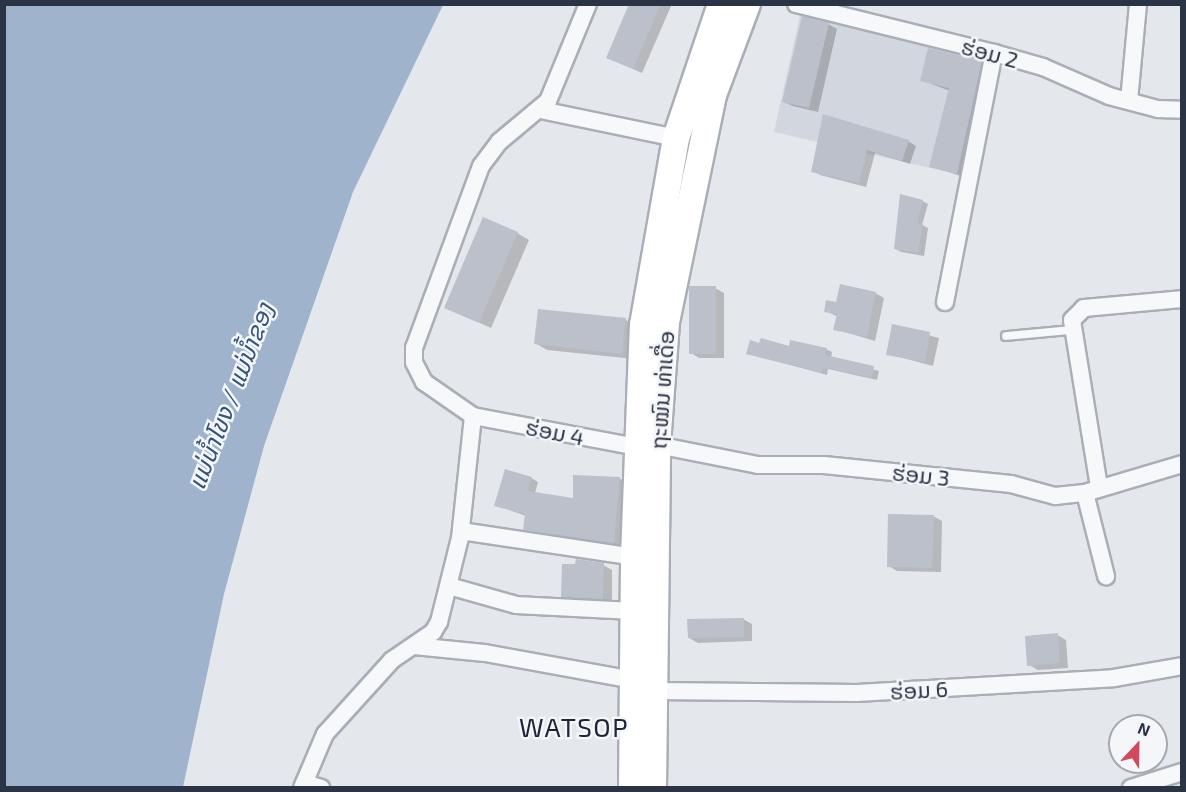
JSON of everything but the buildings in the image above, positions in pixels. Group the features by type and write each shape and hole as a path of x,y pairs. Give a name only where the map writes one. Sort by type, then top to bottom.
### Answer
{"main road":[{"name":"ຖະໝົນ ທ່າເດື່ອ","path":"632,788 644,685 647,446 643,325 676,138 722,4"},
{"name":"ຖະໝົນ ທ່າເດື່ອ","path":"653,788 644,685 633,611 634,556 647,446 686,213 713,95 747,4"}],"street":[{"path":"321,788 303,785 325,734 392,660 414,646 439,622 460,531 473,416 424,382 417,372 414,348 481,166 499,142 541,110 548,101 588,4"},
{"name":"ຮ່ອມ 2","path":"796,4 994,53 1129,101 1158,109 1182,110"},
{"path":"1129,101 1138,4"},
{"path":"945,302 994,53"},
{"path":"541,110 676,138"},
{"path":"1106,576 1071,330 1076,312 1084,308 1182,298"},
{"name":"ຮ່ອມ 4","path":"473,416 647,446"},
{"name":"ຮ່ອມ 3","path":"647,446 758,465 824,465 1011,484 1055,496 1092,490 1182,464"},
{"path":"460,531 634,556"},
{"path":"449,586 516,605 633,611"},
{"name":"ຮ່ອມ 6","path":"414,646 485,653 644,685 857,693 1114,678 1182,666"},
{"path":"1131,788 1182,772"}],"lane":[{"path":"1006,336 1071,330"}],"shaded area":[{"path":"801,11 988,54 961,175 774,132"}],"water":[{"name":"แม่น้ำโขง / ແມ່ນ້ຳຂອງ","path":"5,4 443,5 353,192 264,446 224,594 183,787 5,787"}],"district":[{"name":"WATSOP","path":"574,727"}]}
